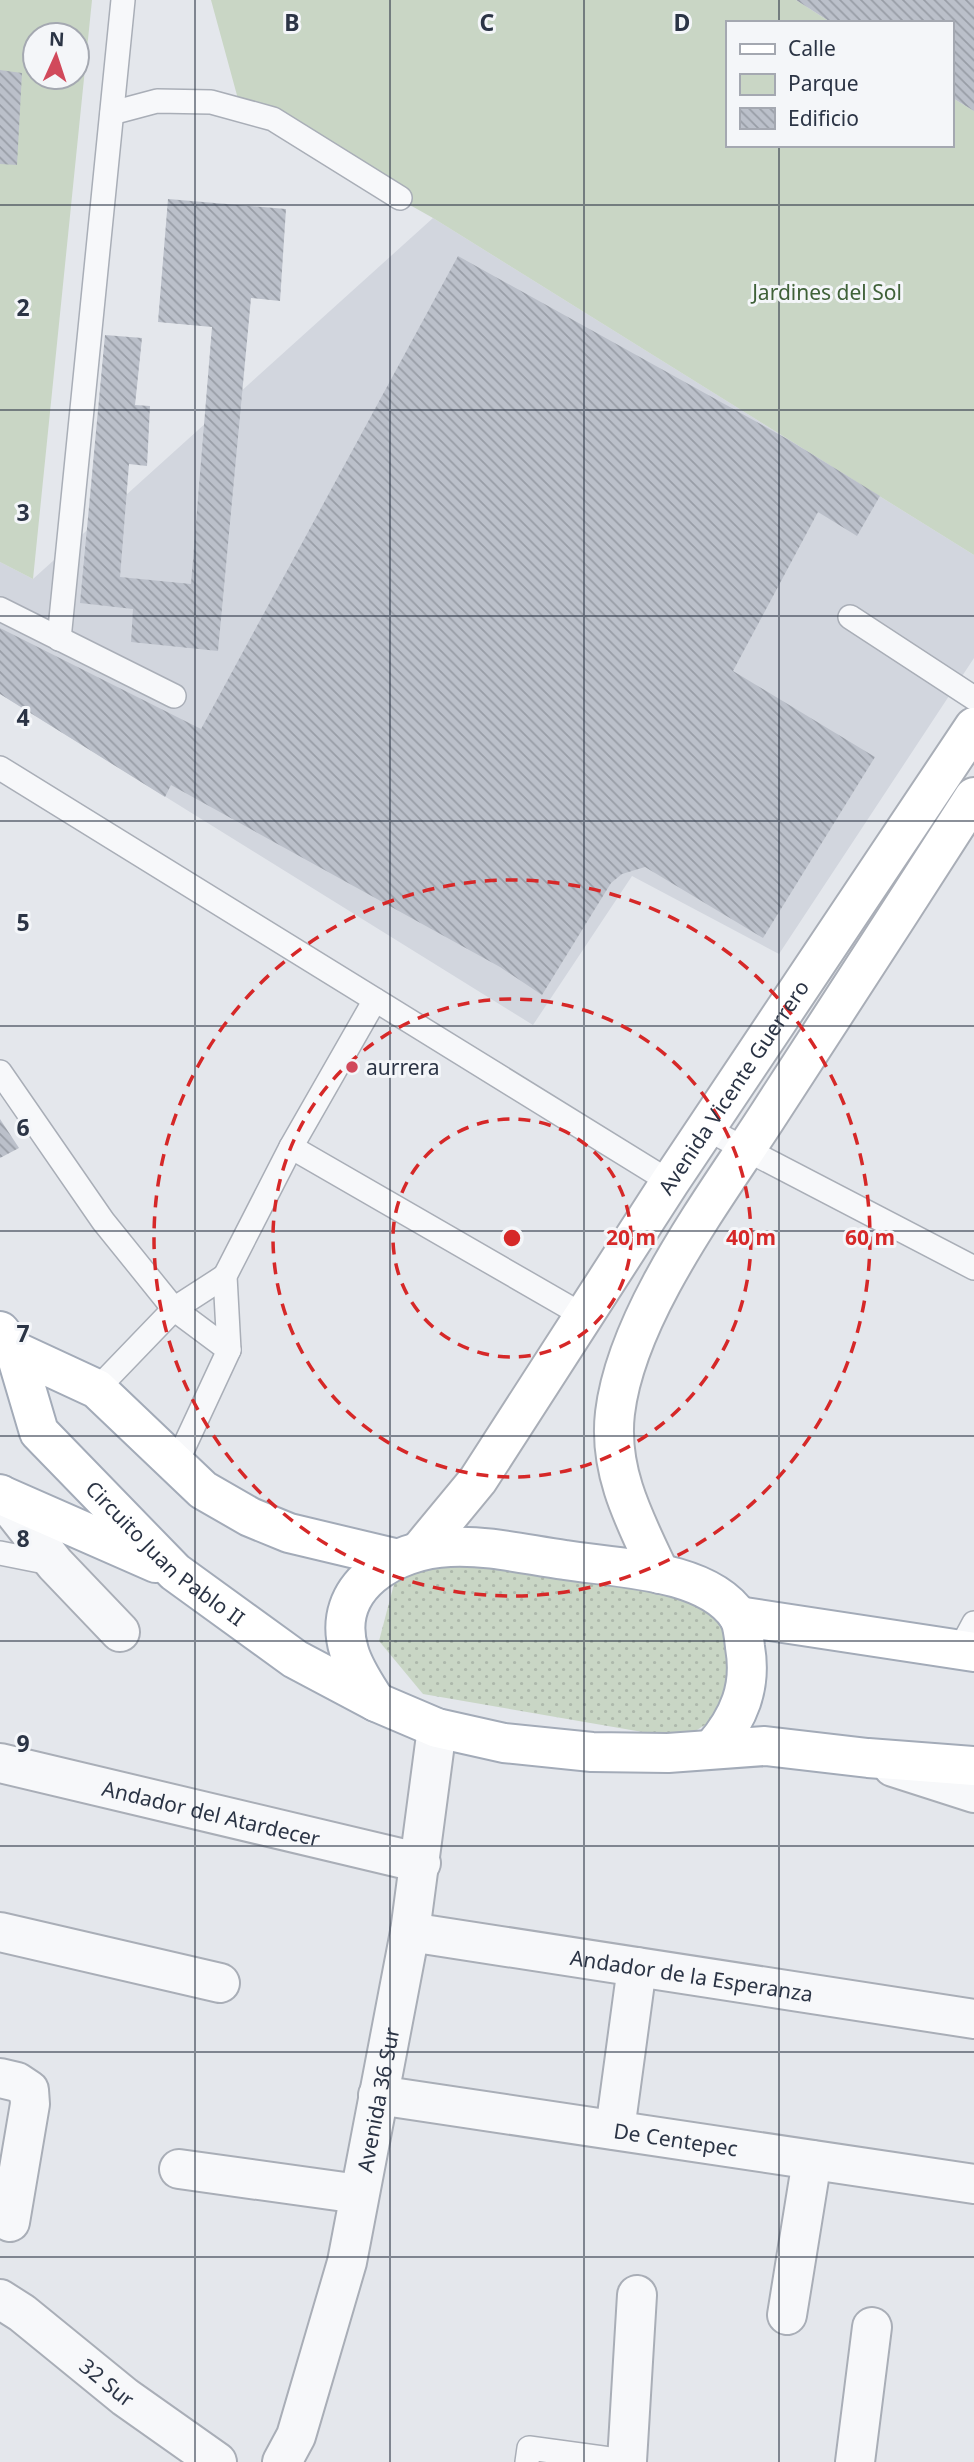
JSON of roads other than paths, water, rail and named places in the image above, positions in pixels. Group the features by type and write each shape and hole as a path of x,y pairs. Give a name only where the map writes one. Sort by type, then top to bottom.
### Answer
{"main road":[{"name":"Avenida Vicente Guerrero","path":"376,1702 348,1650 346,1623 351,1601 362,1583 408,1554 478,1480 670,1182 974,727"},
{"name":"Avenida Vicente Guerrero","path":"660,1574 624,1496 616,1458 615,1416 622,1372 646,1315 690,1238 974,797"},
{"name":"Circuito Juan Pablo II","path":"7,1341 97,1389 203,1490 250,1517 289,1533 408,1554 481,1548 660,1574 690,1581 715,1595 738,1616"},
{"name":"Circuito Juan Pablo II","path":"7,1341 39,1432 174,1572 295,1659 376,1702 437,1728 504,1743 592,1752 668,1753 765,1745 868,1758 974,1766"},
{"path":"1,1494 174,1572"},
{"path":"713,1748 729,1730 740,1708 747,1684 747,1657 738,1616 969,1641"}],"street":[{"path":"1,1494 55,1564 120,1632"},
{"name":"Avenida 36 Sur","path":"282,2462 296,2436 348,2262 410,1931 437,1728"},
{"path":"868,1758 974,1793"},
{"name":"Andador del Atardecer","path":"0,1763 421,1863"},
{"name":"Andador de la Esperanza","path":"410,1931 974,2020"},
{"path":"0,1932 220,1983"},
{"path":"615,2130 638,1967"},
{"path":"0,2078 17,2082 29,2090 30,2104 10,2222"},
{"name":"De Centepec","path":"378,2095 974,2185"},
{"path":"788,2315 812,2160"},
{"path":"179,2169 359,2194"},
{"path":"630,2462 637,2295"},
{"name":"32 Sur","path":"0,2300 22,2313 125,2397 217,2462"},
{"path":"855,2462 872,2327"}],"lane":[{"path":"59,639 123,0"},
{"path":"112,113 156,101 211,102 273,119 400,198"},
{"path":"0,609 174,696"},
{"path":"850,617 974,698"},
{"path":"0,768 670,1182"},
{"path":"97,1389 174,1309 225,1276 291,1147 374,1000"},
{"path":"0,1072 103,1221 174,1309 229,1350"},
{"path":"707,1129 974,1268"},
{"path":"291,1147 584,1316"},
{"path":"175,1466 229,1350 225,1276"},
{"path":"0,1553 55,1564"},
{"path":"528,2455 630,2462"}],"place":[{"name":"aurrera","path":"352,1067"}],"park label":[{"name":"Jardines del Sol","path":"827,292"}]}
